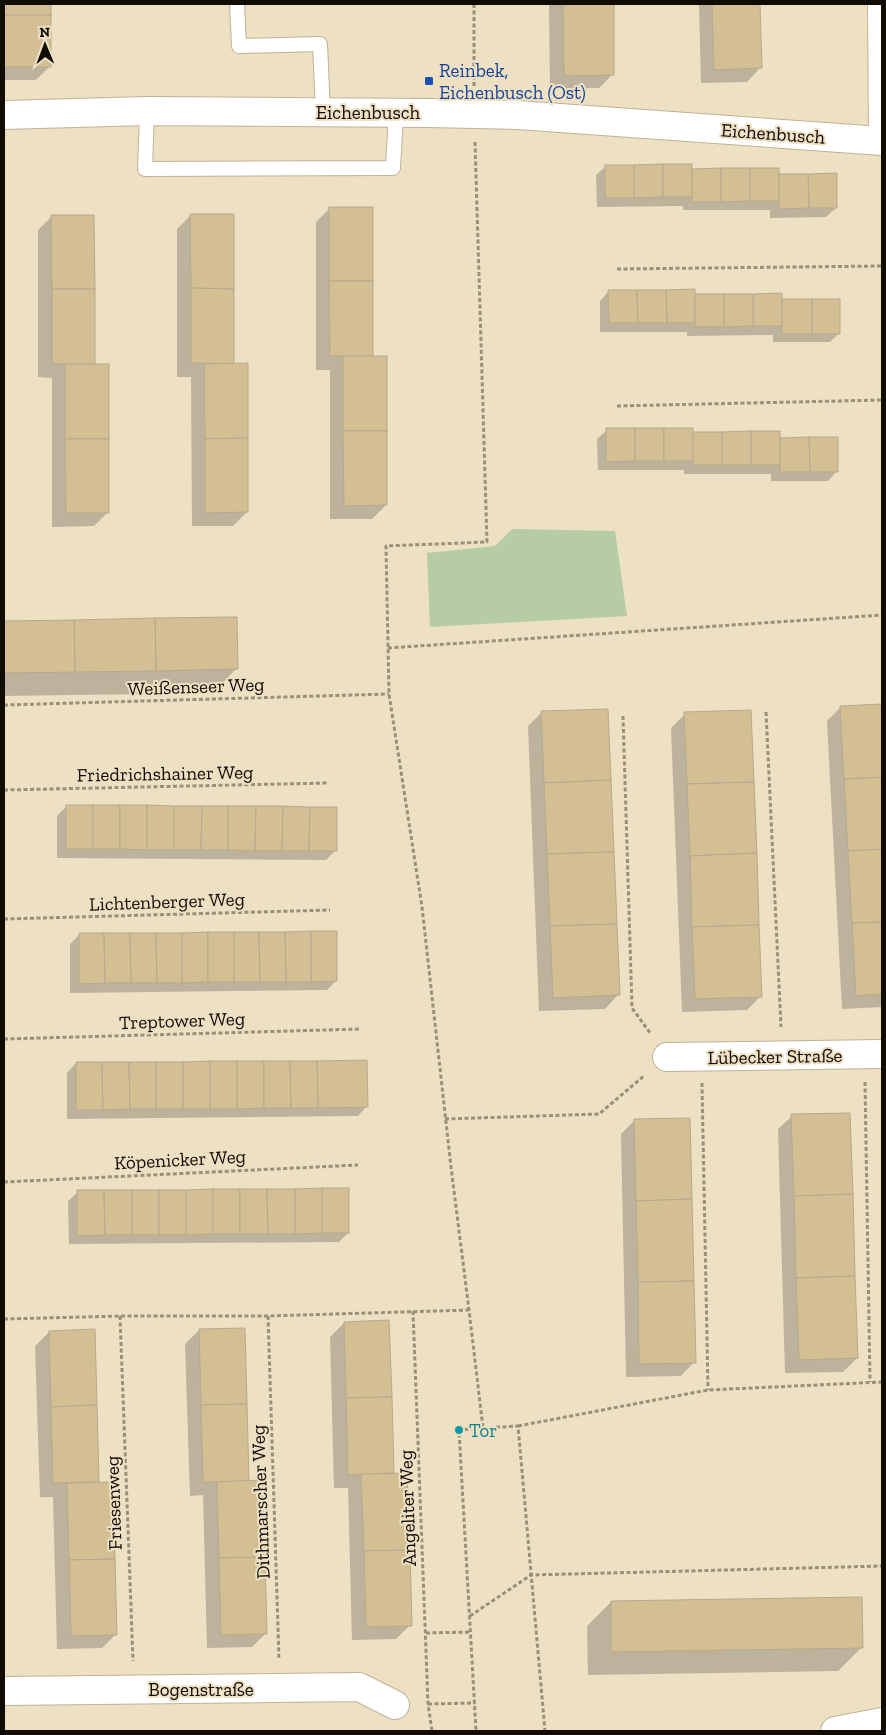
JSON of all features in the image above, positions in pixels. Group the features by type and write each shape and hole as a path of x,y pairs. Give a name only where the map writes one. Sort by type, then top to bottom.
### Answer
{"street":[{"name":"Eichenbusch","path":"4,114 147,111 518,115 664,124 879,141"},
{"name":"Lübecker Straße","path":"667,1057 702,1058 874,1054"},
{"name":"Bogenstraße","path":"4,1692 359,1687 395,1705"},
{"path":"835,1731 882,1722"}],"lane":[{"path":"237,4 239,46 320,44 323,112"},
{"path":"875,4 879,141"},
{"path":"147,111 145,169 393,168 396,114"}],"path":[{"path":"474,4 475,114 487,542 386,546 389,694 422,906 482,1428"},
{"path":"617,270 882,266"},
{"path":"617,406 882,400"},
{"path":"388,648 882,615"},
{"name":"Weißenseer Weg","path":"4,705 389,694"},
{"path":"766,712 783,1056"},
{"path":"445,1119 599,1114 667,1057 632,1008 623,716"},
{"name":"Friedrichshainer Weg","path":"4,790 328,783"},
{"name":"Lichtenberger Weg","path":"4,919 330,910"},
{"name":"Treptower Weg","path":"4,1039 362,1029"},
{"path":"870,1382 874,1054"},
{"path":"702,1058 708,1390"},
{"name":"Köpenicker Weg","path":"4,1182 358,1165"},
{"path":"4,1319 120,1316 268,1316 469,1310"},
{"name":"Angeliter Weg","path":"413,1311 428,1704 432,1731"},
{"name":"Friesenweg","path":"120,1316 134,1689"},
{"name":"Dithmarscher Weg","path":"268,1316 280,1688"},
{"path":"476,1731 459,1430 518,1426 708,1390 882,1382"},
{"path":"518,1426 545,1731"},
{"path":"470,1616 531,1575 882,1566"},
{"path":"426,1633 470,1632"},
{"path":"428,1704 475,1703"}],"green space":[{"path":"512,529 615,531 627,616 430,627 427,553 495,546"}],"building":[{"path":"4,4 51,4 51,15 4,15"},
{"path":"563,4 614,4 614,75 564,76"},
{"path":"712,4 760,4 762,68 714,70"},
{"path":"4,15 51,15 51,67 4,67"},
{"path":"663,164 663,197 634,198 634,165"},
{"path":"663,164 692,164 692,197 663,197"},
{"path":"605,165 634,165 634,198 605,198"},
{"path":"721,168 721,202 692,202 692,169"},
{"path":"721,168 750,168 750,201 721,202"},
{"path":"750,168 779,168 779,201 750,201"},
{"path":"837,173 837,208 809,208 808,174"},
{"path":"779,174 808,174 809,208 779,209"},
{"path":"329,207 373,207 373,281 329,281"},
{"path":"190,214 234,214 234,289 191,288"},
{"path":"51,215 94,215 95,289 52,289"},
{"path":"329,281 373,281 373,356 330,356"},
{"path":"191,288 234,289 234,364 191,363"},
{"path":"52,289 95,289 95,364 52,364"},
{"path":"695,289 695,323 667,323 666,290"},
{"path":"608,290 637,290 638,323 609,323"},
{"path":"637,290 666,290 667,323 638,323"},
{"path":"782,293 782,326 753,326 753,294"},
{"path":"695,294 724,294 724,327 695,327"},
{"path":"724,294 753,294 753,326 724,327"},
{"path":"782,299 812,299 812,334 782,334"},
{"path":"812,299 840,299 840,334 812,334"},
{"path":"343,356 387,356 387,431 343,431"},
{"path":"248,363 248,438 205,439 204,364"},
{"path":"65,364 109,364 109,439 65,439"},
{"path":"606,428 635,428 635,461 606,462"},
{"path":"635,428 664,428 664,461 635,461"},
{"path":"664,428 693,428 693,461 664,461"},
{"path":"343,431 387,431 387,505 344,506"},
{"path":"751,431 780,431 780,465 751,465"},
{"path":"751,431 751,465 722,465 722,432"},
{"path":"693,432 722,432 722,465 693,465"},
{"path":"809,437 838,437 838,472 810,472"},
{"path":"809,437 810,472 780,472 780,438"},
{"path":"248,438 248,512 205,513 205,439"},
{"path":"65,439 109,439 109,513 66,513"},
{"path":"237,617 238,669 156,671 155,618"},
{"path":"155,618 156,671 75,672 74,620"},
{"path":"74,620 75,672 4,673 4,621"},
{"path":"882,704 882,777 844,779 840,706"},
{"path":"608,709 611,780 544,783 541,711"},
{"path":"751,710 754,782 687,784 684,712"},
{"path":"882,777 882,849 848,851 844,779"},
{"path":"611,780 614,852 547,854 544,783"},
{"path":"754,782 757,853 690,856 687,784"},
{"path":"66,805 93,805 93,849 66,849"},
{"path":"93,805 120,805 120,849 93,849"},
{"path":"120,805 147,805 147,850 120,849"},
{"path":"147,805 174,806 174,850 147,850"},
{"path":"174,806 202,806 201,850 174,850"},
{"path":"202,806 228,806 228,850 201,850"},
{"path":"228,806 256,806 255,851 228,850"},
{"path":"256,806 283,806 282,851 255,851"},
{"path":"283,806 310,807 309,851 282,851"},
{"path":"310,807 337,807 337,851 309,851"},
{"path":"882,849 882,922 852,923 848,851"},
{"path":"614,852 617,924 550,926 547,854"},
{"path":"757,853 759,925 692,927 690,856"},
{"path":"882,922 882,994 856,996 852,923"},
{"path":"617,924 620,995 553,998 550,926"},
{"path":"759,925 762,997 695,999 692,927"},
{"path":"311,931 337,931 337,981 311,982"},
{"path":"311,931 311,982 286,982 285,932"},
{"path":"208,932 208,982 182,983 182,933"},
{"path":"208,932 234,932 234,982 208,982"},
{"path":"234,932 259,932 260,982 234,982"},
{"path":"259,932 285,932 286,982 260,982"},
{"path":"79,933 104,933 105,983 79,984"},
{"path":"104,933 130,933 131,983 105,983"},
{"path":"130,933 156,933 157,983 131,983"},
{"path":"156,933 182,933 182,983 157,983"},
{"path":"367,1060 368,1107 318,1108 317,1061"},
{"path":"210,1061 210,1109 183,1109 183,1062"},
{"path":"210,1061 237,1061 237,1109 210,1109"},
{"path":"237,1061 264,1061 264,1108 237,1109"},
{"path":"264,1061 290,1061 291,1108 264,1108"},
{"path":"290,1061 317,1061 318,1108 291,1108"},
{"path":"76,1062 102,1062 103,1110 76,1110"},
{"path":"102,1062 129,1062 130,1109 103,1110"},
{"path":"129,1062 156,1062 156,1109 130,1109"},
{"path":"156,1062 183,1062 183,1109 156,1109"},
{"path":"850,1113 853,1194 794,1196 791,1114"},
{"path":"690,1118 692,1199 636,1201 634,1119"},
{"path":"322,1188 349,1188 349,1233 322,1233"},
{"path":"322,1188 322,1233 295,1234 295,1189"},
{"path":"213,1189 213,1234 186,1235 186,1190"},
{"path":"213,1189 240,1189 240,1234 213,1234"},
{"path":"240,1189 267,1189 268,1234 240,1234"},
{"path":"267,1189 295,1189 295,1234 268,1234"},
{"path":"77,1190 104,1190 105,1235 77,1236"},
{"path":"104,1190 132,1190 132,1235 105,1235"},
{"path":"132,1190 159,1190 159,1235 132,1235"},
{"path":"159,1190 186,1190 186,1235 159,1235"},
{"path":"853,1194 855,1276 796,1278 794,1196"},
{"path":"692,1199 694,1281 638,1282 636,1201"},
{"path":"855,1276 858,1358 799,1360 796,1278"},
{"path":"694,1281 696,1363 639,1364 638,1282"},
{"path":"389,1320 392,1397 346,1398 344,1322"},
{"path":"245,1328 247,1404 201,1405 199,1329"},
{"path":"95,1329 97,1405 51,1407 49,1331"},
{"path":"392,1397 394,1473 348,1475 346,1398"},
{"path":"247,1404 249,1481 203,1482 201,1405"},
{"path":"97,1405 99,1482 53,1483 51,1407"},
{"path":"407,1473 410,1550 364,1551 361,1474"},
{"path":"263,1480 265,1557 219,1558 217,1482"},
{"path":"113,1482 115,1559 69,1560 67,1483"},
{"path":"410,1550 412,1626 366,1627 364,1551"},
{"path":"265,1557 267,1634 221,1635 219,1558"},
{"path":"115,1559 117,1635 71,1636 69,1560"},
{"path":"862,1597 863,1648 611,1652 611,1601"}],"place":[{"name":"Reinbek, Eichenbusch (Ost)","path":"429,81"},
{"name":"Tor","path":"459,1430"}]}
